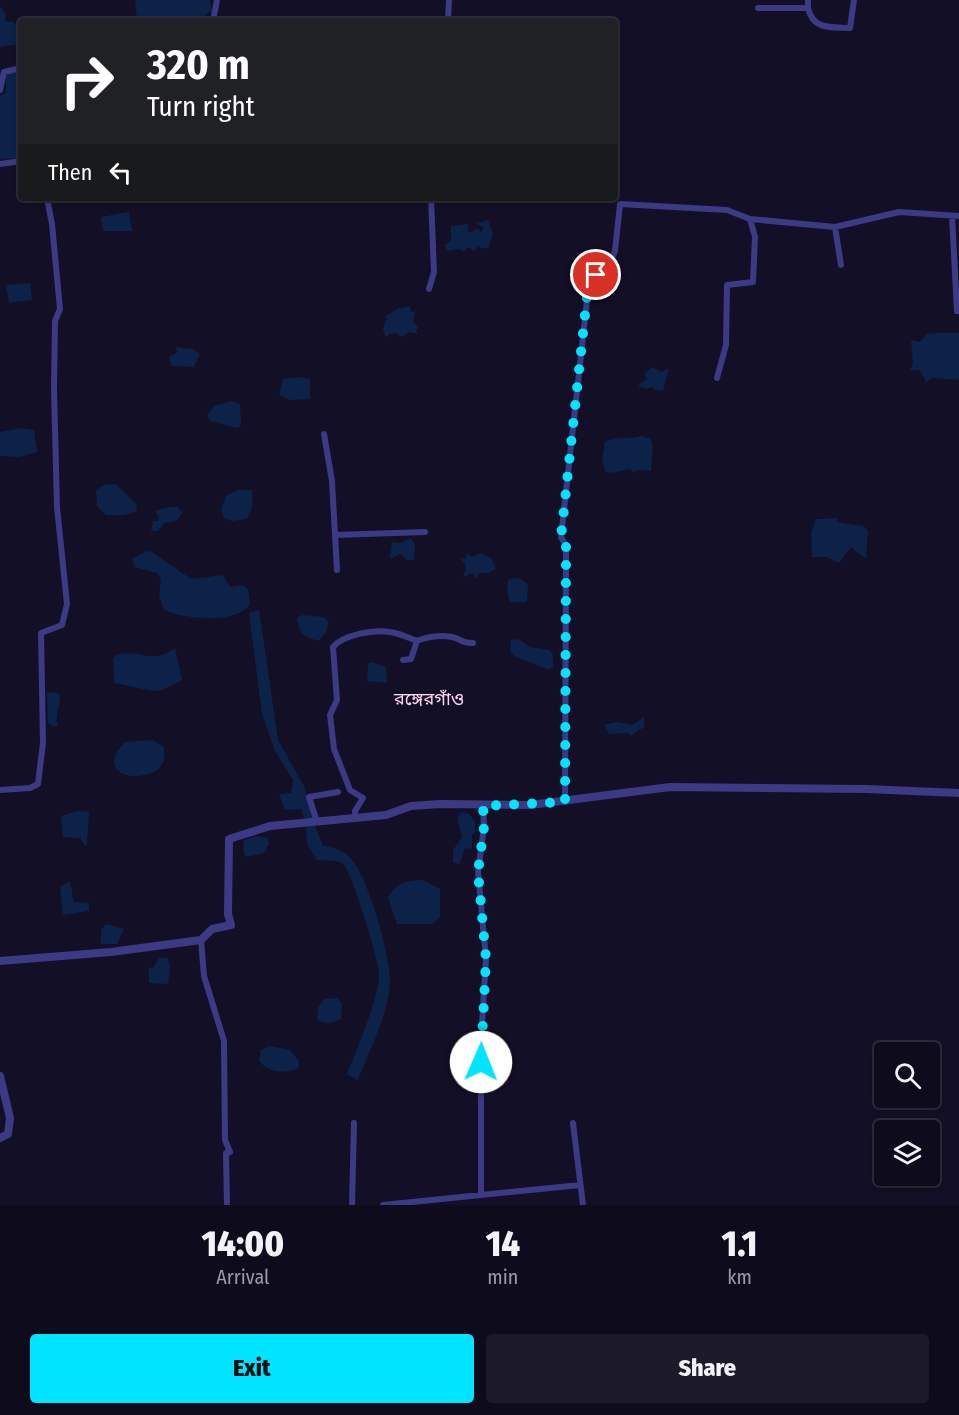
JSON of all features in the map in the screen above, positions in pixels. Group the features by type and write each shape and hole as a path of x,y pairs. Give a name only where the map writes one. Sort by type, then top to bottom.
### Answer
{"street":[{"path":"214,18 217,0"},
{"path":"448,18 449,0"},
{"path":"808,0 810,18 819,26 850,28 854,0"},
{"path":"758,8 808,8"},
{"path":"0,90 4,72 18,69"},
{"path":"0,164 18,161"},
{"path":"0,790 30,788 38,784 43,743 40,633 62,625 67,604 57,507 54,389 55,321 60,309 48,201"},
{"path":"429,289 434,272 430,201"},
{"path":"565,802 566,546 561,537 589,282 608,268 615,251 622,203 727,210 750,219 835,227 899,212 956,216 957,311"},
{"path":"717,378 726,345 727,285 753,282 755,237 750,219"},
{"path":"835,227 841,265"},
{"path":"324,434 332,482 337,570"},
{"path":"335,535 425,532"},
{"path":"355,819 355,811 363,798 350,790 334,749 330,715 337,700 333,647 338,640 389,631 417,641 426,637 448,637 473,643"},
{"path":"403,660 411,659 417,641"},
{"path":"0,961 111,952 201,940 212,929 231,925 228,914 229,839 270,826 386,815 411,806 440,804 483,806 565,802 670,787 712,786 959,793"},
{"path":"317,822 309,797 338,792"},
{"path":"481,1194 481,1040 486,959 478,872 484,827 483,806"},
{"path":"201,940 206,983 224,1041 225,1140 230,1152 226,1153 226,1205"},
{"path":"0,1076 9,1118 8,1134 0,1138"},
{"path":"352,1205 354,1123"},
{"path":"573,1123 583,1205"},
{"path":"383,1205 580,1185"}],"water":[{"path":"135,0 210,0 212,11 204,16 137,18"},
{"path":"0,6 5,13 5,21 13,22 18,28 18,36 15,45 0,47"},
{"path":"18,71 18,158 0,159 0,96 6,93 6,75"},
{"path":"129,212 132,231 103,231 101,217"},
{"path":"488,220 493,234 489,247 482,249 478,245 475,251 467,247 464,252 459,249 447,251 445,245 451,240 451,226 468,224 468,233 477,229 481,232 484,227 476,224"},
{"path":"30,283 32,300 9,303 6,285"},
{"path":"410,306 411,312 415,311 413,321 418,328 416,331 418,334 409,332 402,337 396,333 389,334 386,338 383,330 385,321 388,319 384,317 397,309"},
{"path":"959,333 959,380 933,378 926,382 920,370 910,370 913,364 911,340 920,342 927,334"},
{"path":"176,347 193,349 200,354 194,367 171,366 169,357 177,353"},
{"path":"652,367 661,372 669,368 663,391 654,390 652,387 646,389 638,385 647,379 644,374"},
{"path":"301,377 310,379 310,399 289,400 279,394 283,379"},
{"path":"232,401 240,404 241,425 237,428 210,421 207,415 214,406"},
{"path":"21,428 34,430 37,452 20,457 0,456 0,432"},
{"path":"642,436 650,439 653,446 651,471 637,470 634,473 630,469 610,473 605,471 602,459 605,442"},
{"path":"116,484 137,505 136,512 106,515 97,506 96,490 104,485"},
{"path":"238,490 252,490 253,505 247,519 232,521 224,518 221,509 226,496"},
{"path":"178,507 182,513 179,518 164,523 158,531 151,531 153,521 158,521 159,517 155,511"},
{"path":"839,518 836,522 864,526 868,531 866,559 851,547 839,563 826,557 812,557 811,532 816,519"},
{"path":"411,538 415,545 414,560 407,560 400,554 390,559 392,542 401,543"},
{"path":"146,551 152,552 191,579 223,575 230,587 243,585 248,589 250,604 243,611 222,618 197,618 164,610 159,596 161,580 157,573 135,567 132,559"},
{"path":"467,553 472,557 481,553 492,559 496,569 489,573 480,573 475,579 472,573 463,578 466,566 461,559 465,559"},
{"path":"521,579 528,585 527,602 510,602 507,591 508,580"},
{"path":"259,609 278,740 304,786 314,819 305,821 301,809 285,810 279,794 291,793 293,780 275,751 262,714 249,613"},
{"path":"302,615 324,617 329,622 326,632 319,641 306,636 299,628 297,618"},
{"path":"519,639 530,647 550,650 553,655 553,667 549,670 514,656 510,651 511,640"},
{"path":"175,648 182,680 162,690 153,691 114,683 113,658 117,655 128,653 159,656"},
{"path":"372,662 386,667 387,683 367,681 368,664"},
{"path":"47,692 59,693 60,697 58,725 54,727 48,723"},
{"path":"644,717 644,727 631,736 628,733 609,734 604,725 617,722 632,725"},
{"path":"152,740 164,747 164,761 158,770 137,776 128,775 115,768 114,761 117,752 125,742"},
{"path":"77,811 89,812 87,845 84,845 80,838 63,837 61,816"},
{"path":"461,812 469,814 475,821 475,833 472,835 472,849 465,848 460,864 453,863 453,850 462,837 457,818"},
{"path":"315,826 323,846 344,853 351,858 360,872 373,903 390,973 385,1009 358,1080 347,1074 375,997 378,966 359,900 344,865 335,861 317,860 307,844 306,827"},
{"path":"257,836 268,838 269,844 264,853 246,857 243,851 244,840"},
{"path":"423,880 440,889 440,917 433,924 397,924 388,898 398,885"},
{"path":"70,881 74,902 89,903 89,911 63,915 60,887"},
{"path":"106,924 124,929 117,944 101,944 101,930"},
{"path":"159,958 168,958 170,967 168,984 149,983 149,967 153,968"},
{"path":"338,998 342,1004 341,1019 328,1024 317,1020 318,1008 324,999"},
{"path":"269,1046 290,1050 299,1061 299,1068 278,1071 263,1065 259,1061 261,1050"}],"district":[{"name":"রঙ্গেরগাঁও","path":"429,699"}],"route":[{"path":"481,1062 486,959 478,872 484,827 483,806 530,806 565,802 566,546 561,537 583,351 588,287 589,282 596,275"}]}
